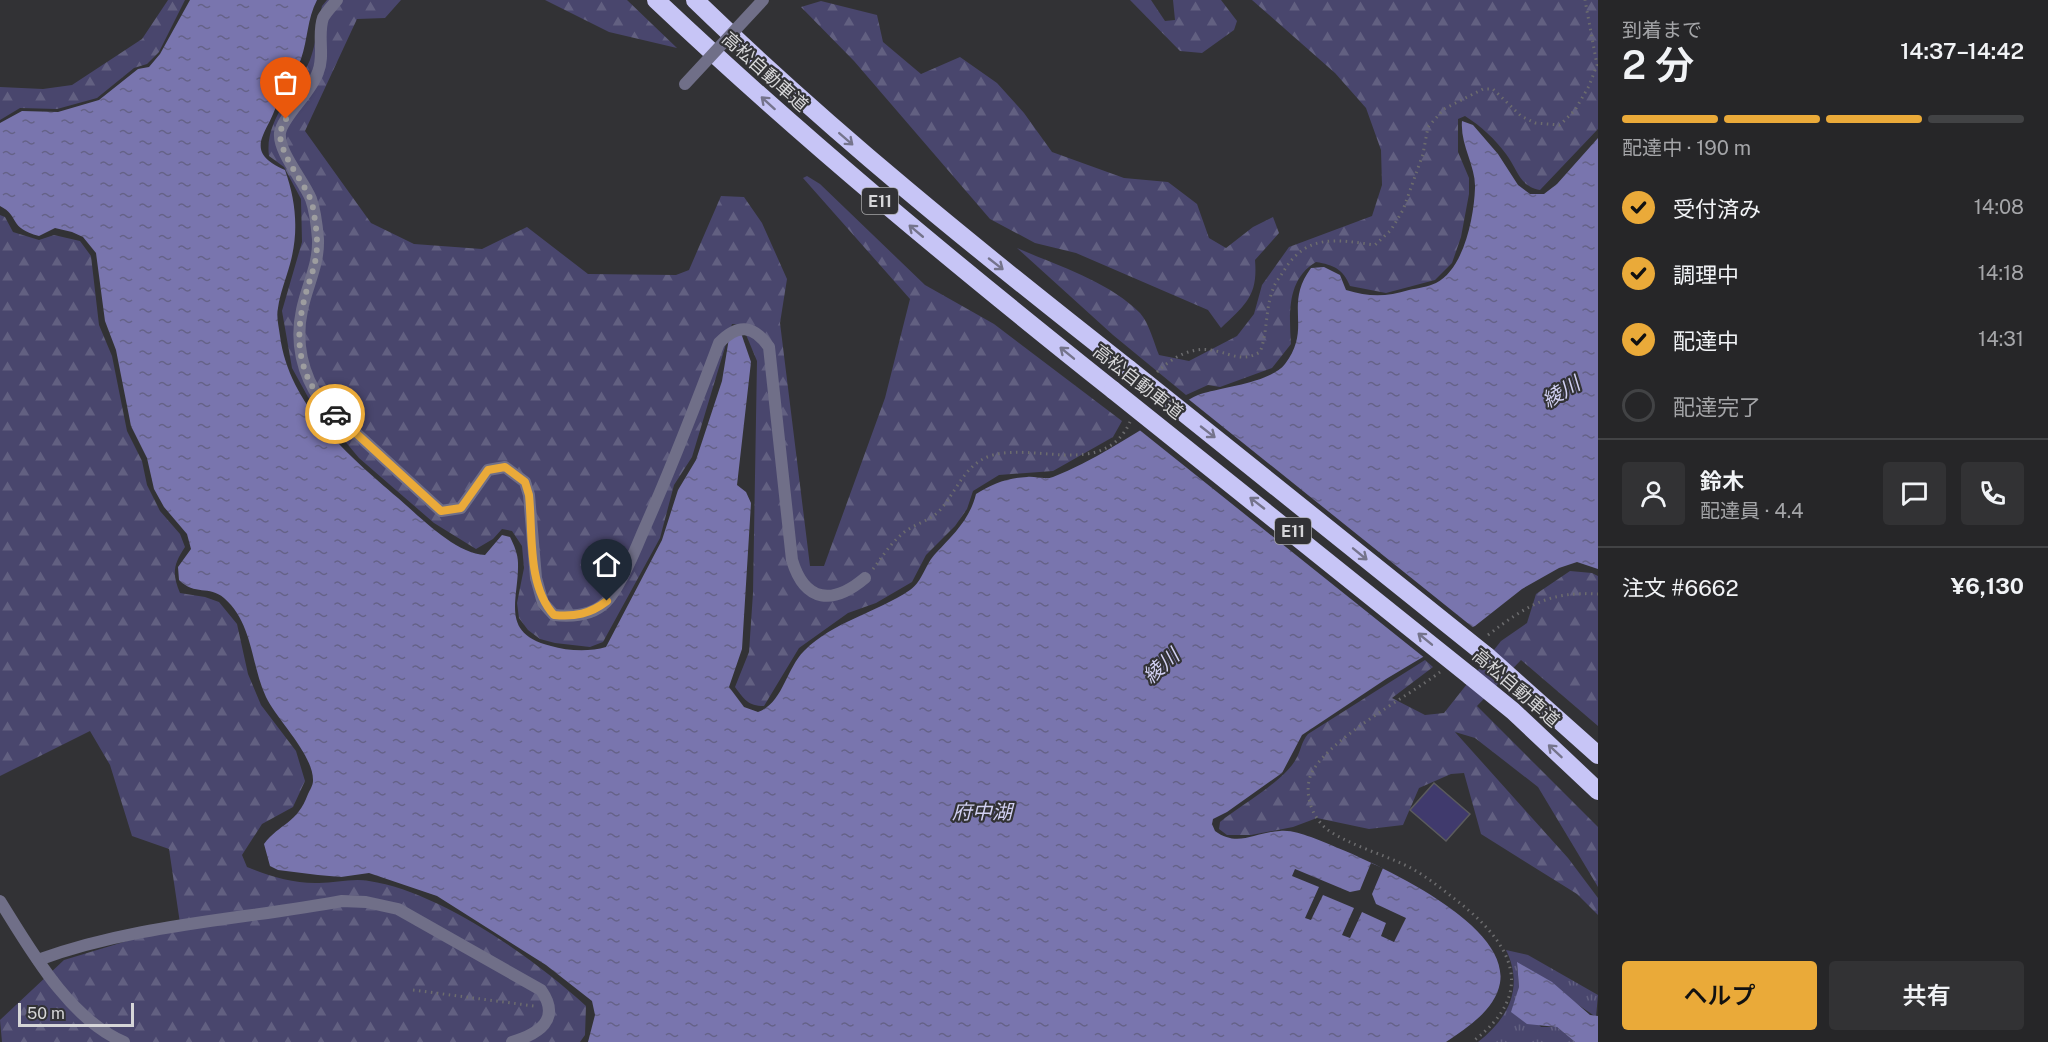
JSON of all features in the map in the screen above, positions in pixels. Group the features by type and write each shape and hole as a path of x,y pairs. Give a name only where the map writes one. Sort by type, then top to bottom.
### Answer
{"highway":[{"name":"高松自動車道","path":"657,0 833,161 950,259 1513,711 1598,791"},
{"name":"高松自動車道","path":"695,0 849,141 972,245 1483,648 1598,755"},
{"path":"1528,692 1598,748"}],"street":[{"path":"338,0 323,18 319,71 309,92 286,119 279,134 285,152 311,200 318,238 317,264 302,309 299,332 308,383 321,401 441,511 461,508 488,470 505,467 525,482 529,495 536,578 543,603 554,615 571,617 593,611 607,601 633,555 677,457 719,343 731,331 747,329 760,335 768,347 792,560 798,579 811,592 830,597 848,592 865,578"},
{"path":"685,84 763,0"},
{"path":"0,901 38,960 74,1005 94,1023 124,1042"},
{"path":"38,960 78,945 149,929 342,902 366,902 398,909 529,981 547,999 548,1008 542,1029 531,1036 512,1042"}],"path":[{"path":"1155,374 1171,359 1191,351 1214,350 1238,359 1251,358 1260,352 1266,337 1273,288 1290,262 1306,246 1325,241 1375,245 1391,230 1403,210 1424,154 1428,127 1444,109 1483,89 1493,89 1521,116 1535,123 1560,125 1575,110 1589,86 1597,64 1585,0"},
{"path":"865,578 903,533 940,510 976,461 1014,452 1059,457 1099,451 1114,445 1124,435 1134,414"},
{"path":"1483,648 1539,600 1574,593 1598,594"},
{"path":"1444,669 1355,730 1323,757 1310,778 1309,800 1314,814 1328,830 1413,869 1473,913 1496,937 1508,960 1512,978 1510,995 1490,1028 1472,1042"},
{"path":"413,990 548,1008"}],"green space":[{"path":"168,0 185,0 159,52 147,64 134,68 97,98 57,109 20,108 0,120 0,87 43,89 72,85 142,39"},
{"path":"327,0 401,0 385,18 357,19 305,131 371,223 414,244 482,249 527,227 588,274 676,275 689,270 721,196 744,197 762,223 787,279 780,323 810,566 824,566 885,398 910,299 803,178 807,176 820,184 925,285 994,324 1122,421 1113,437 1053,471 999,475 973,491 967,509 955,526 926,555 912,582 876,603 848,613 799,648 764,706 754,705 735,687 749,652 753,593 757,361 742,325 732,324 692,457 674,485 660,538 603,642 590,647 540,639 528,630 519,618 517,603 524,568 522,546 512,531 502,529 493,539 476,549 434,523 359,458 308,397 292,368 282,311 302,242 301,199 284,167 269,156 269,143 276,118 310,60 322,6"},
{"path":"545,0 627,0 677,48 609,32"},
{"path":"1130,0 1151,0 1165,21 1175,20 1173,0 1221,0 1237,21 1234,30 1202,53 1180,51"},
{"path":"1252,0 1598,0 1598,129 1540,190 1523,181 1502,148 1482,128 1465,116 1458,119 1458,152 1469,178 1469,194 1461,237 1452,263 1435,280 1386,293 1350,286 1337,269 1316,262 1307,269 1295,287 1290,309 1291,344 1272,368 1220,387 1208,385 1186,395 1113,335 1017,248 1082,275 1113,292 1143,317 1159,355 1189,361 1237,336 1254,314 1262,285 1289,247 1372,216 1382,185 1381,150 1366,108 1335,73"},
{"path":"821,1 877,15 883,42 921,74 960,57 997,83 1024,113 1052,152 1124,178 1168,182 1197,204 1209,238 1226,248 1253,227 1273,217 1279,233 1255,260 1252,291 1244,305 1221,328 1208,310 1076,253 1035,243 990,219 854,61 801,7"},
{"path":"0,215 5,217 13,232 39,240 54,235 80,241 91,256 99,325 112,356 127,431 142,461 147,485 160,511 180,534 185,547 175,570 180,593 219,602 237,624 248,674 261,705 296,751 305,781 293,807 262,824 242,855 247,867 291,881 325,883 369,881 396,887 455,913 513,948 586,1006 585,1035 580,1042 2,1042 0,1020 64,960 140,937 181,930 169,849 132,836 110,765 90,731 0,776"},
{"path":"1570,571 1592,573 1598,576 1598,726 1521,660 1477,706 1598,827 1598,887 1538,787 1475,738 1455,732 1568,858 1598,898 1598,915 1577,894 1481,834 1464,773 1451,774 1419,788 1403,825 1369,829 1317,818 1293,827 1251,835 1227,835 1219,829 1220,822 1282,776 1298,756 1308,734 1425,660 1433,667 1392,698 1425,715 1444,713 1501,641 1527,623 1536,594"},
{"path":"1506,950 1528,955 1598,995 1596,1017 1517,963 1519,987 1517,1001 1541,1027 1557,1027 1575,1042 1478,1042 1498,1023 1510,1001 1514,977"}],"water":[{"name":"府中湖","path":"190,0 317,0 311,14 301,59 279,88 273,115 261,145 263,153 270,162 285,170 294,205 295,240 277,311 286,361 295,384 324,427 360,464 439,533 462,548 485,555 502,535 510,537 518,560 515,613 524,633 535,640 557,648 571,650 593,650 606,647 662,540 678,490 696,460 722,381 729,338 740,330 751,362 737,485 746,492 751,503 742,649 729,687 744,707 758,712 773,701 798,658 816,641 828,632 897,598 914,586 932,557 965,519 976,494 1006,480 1053,477 1082,464 1194,397 1259,380 1278,370 1293,351 1297,339 1299,294 1311,268 1324,267 1340,275 1346,290 1370,295 1393,294 1426,286 1446,276 1454,266 1466,241 1474,200 1475,180 1463,138 1462,121 1473,125 1498,154 1518,185 1530,194 1544,194 1557,184 1598,138 1598,569 1577,562 1559,568 1522,589 1475,626 1386,679 1302,735 1282,773 1227,812 1213,819 1212,824 1215,831 1231,838 1247,838 1284,831 1311,837 1394,874 1457,913 1482,936 1497,959 1500,983 1497,993 1486,1010 1446,1042 588,1042 595,1015 592,1001 546,965 437,896 369,873 341,877 278,870 270,866 264,844 299,812 304,804 313,783 308,760 266,697 246,632 234,608 218,594 191,588 179,580 178,567 191,549 187,534 164,507 154,489 147,458 131,426 116,350 105,321 96,253 83,237 72,232 55,228 39,236 29,233 18,226 10,214 0,206 0,123 22,111 58,112 99,100 138,69 149,67 160,54"},
{"path":"1517,962 1552,982 1590,1015 1598,1016 1598,1042 1575,1042 1557,1027 1527,1024 1511,1012 1519,987"}],"pier":[{"path":"1187,398 1475,629 1426,659 1137,428"},
{"path":"1371,863 1383,868 1372,894 1376,904 1406,918 1394,942 1381,936 1386,923 1362,912 1350,938 1342,935 1354,908 1323,895 1311,920 1305,918 1319,887 1292,876 1295,869 1350,892 1360,890"}],"building":[{"path":"1434,783 1470,814 1446,841 1410,810"}],"way so far":[{"path":"286,119 279,134 285,152 311,200 318,238 317,264 302,309 299,332 302,359 308,383 321,401 335,414"}],"route":[{"path":"335,414 441,511 461,508 476,483 488,470 505,467 525,482 529,495 536,578 543,603 554,615 571,617 593,611 607,601"}],"water label":[{"name":"綾川","path":"1561,392"},
{"name":"綾川","path":"1161,666"}]}
